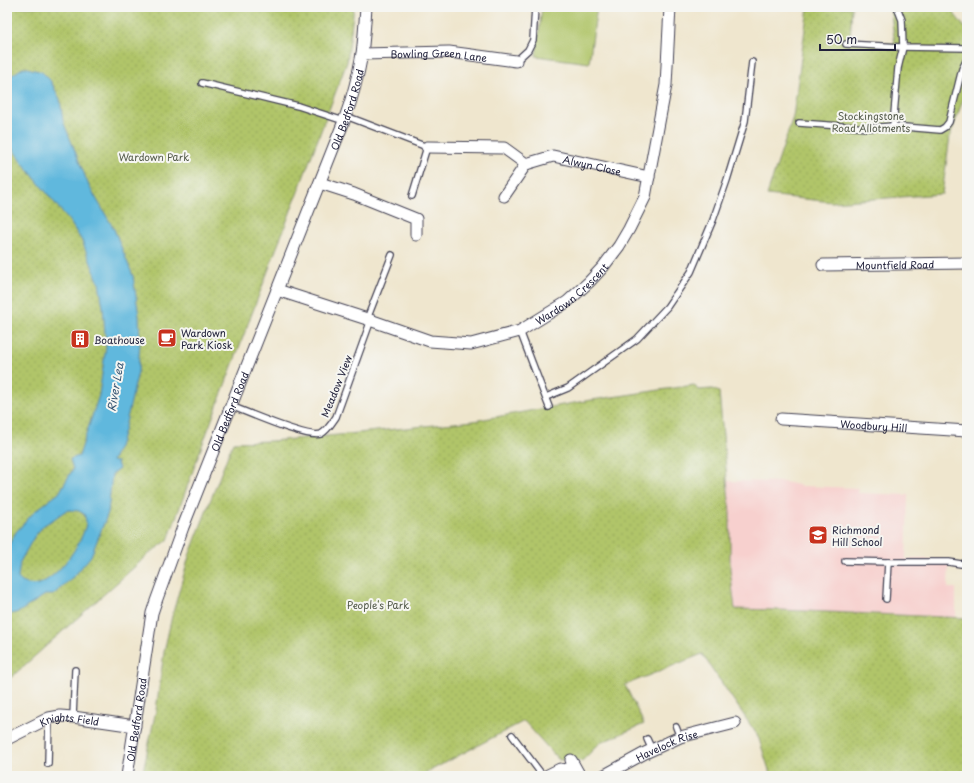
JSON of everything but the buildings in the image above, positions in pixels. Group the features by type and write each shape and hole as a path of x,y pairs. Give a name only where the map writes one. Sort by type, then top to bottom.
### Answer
{"street":[{"name":"Old Bedford Road","path":"127,776 152,613 182,529 345,118 356,83 362,54 366,7"},
{"name":"Wardown Crescent","path":"277,290 430,341 471,344 520,331 567,302 603,267 619,246 629,230 645,197 666,85 670,7"},
{"name":"Bowling Green Lane","path":"362,54 449,52 516,61"},
{"path":"427,148 504,148 526,164 504,196"},
{"name":"Alwyn Close","path":"526,164 553,156 649,177"},
{"path":"320,183 354,194 416,219 416,234"},
{"name":"Mountfield Road","path":"823,265 967,263"},
{"name":"Woodbury Hill","path":"781,419 967,431"},
{"name":"Knights Field","path":"7,739 50,718 60,716 135,726"},
{"name":"Havelock Rise","path":"602,776 632,758 652,750 678,732 735,723"},
{"path":"545,776 560,769 565,770 575,767"}],"lane":[{"path":"516,61 528,50 533,40 535,7"},
{"path":"893,126 898,68 903,47 902,20 897,7"},
{"path":"846,44 967,48"},
{"path":"799,123 869,128 893,126 940,130 949,122 962,69 967,59"},
{"path":"546,397 568,388 637,339 667,307 691,272 713,220 745,121 752,62"},
{"path":"202,83 345,118 427,148 412,196"},
{"path":"369,320 392,255"},
{"name":"Meadow View","path":"231,406 289,429 311,434 320,434 336,417 369,320"},
{"path":"520,331 549,407"},
{"path":"845,561 949,562 961,564 967,562"},
{"path":"886,599 888,562"},
{"path":"73,717 75,670"},
{"path":"48,764 50,718"},
{"path":"512,735 545,776"},
{"path":"647,739 652,750"}],"shaded area":[{"name":"Richmond Hill School","path":"728,481 785,482 802,486 858,488 858,493 908,495 906,559 949,559 948,588 956,588 956,617 735,609 730,569 730,512"}],"green space":[{"name":"Wardown Park","path":"7,7 354,7 347,62 200,451 168,540 149,554 7,681"},
{"path":"542,7 597,7 589,63 536,56"},
{"name":"Stockingstone Road Allotments","path":"808,7 852,7 850,40 895,44 890,7 952,7 955,15 967,30 967,89 950,136 942,194 832,202 767,195 793,117"},
{"name":"People's Park","path":"694,385 698,390 712,389 719,392 730,512 730,569 735,609 967,618 967,776 771,776 758,736 702,654 625,685 644,724 600,743 582,761 571,759 559,760 524,721 420,776 142,776 156,710 164,652 172,616 189,556 233,442 271,441 473,421 585,401"}],"water":[{"name":"River Lea","path":"24,67 42,72 50,80 60,99 63,121 89,186 114,229 133,276 139,316 140,341 138,372 125,427 119,447 112,461 117,462 119,469 112,474 108,513 91,556 76,574 53,595 45,595 19,612 7,615 7,548 16,532 35,511 59,493 73,469 70,459 79,456 99,395 106,346 103,307 99,283 82,241 70,222 7,141 7,80","holes":["65,511 79,511 84,514 86,523 80,541 67,560 51,577 42,582 34,585 20,580 18,578 20,562 34,537 44,525"]}],"place":[{"name":"Wardown Park Kiosk","path":"167,338"},
{"name":"Boathouse","path":"80,339"},
{"name":"Richmond Hill School","path":"818,535"}]}
